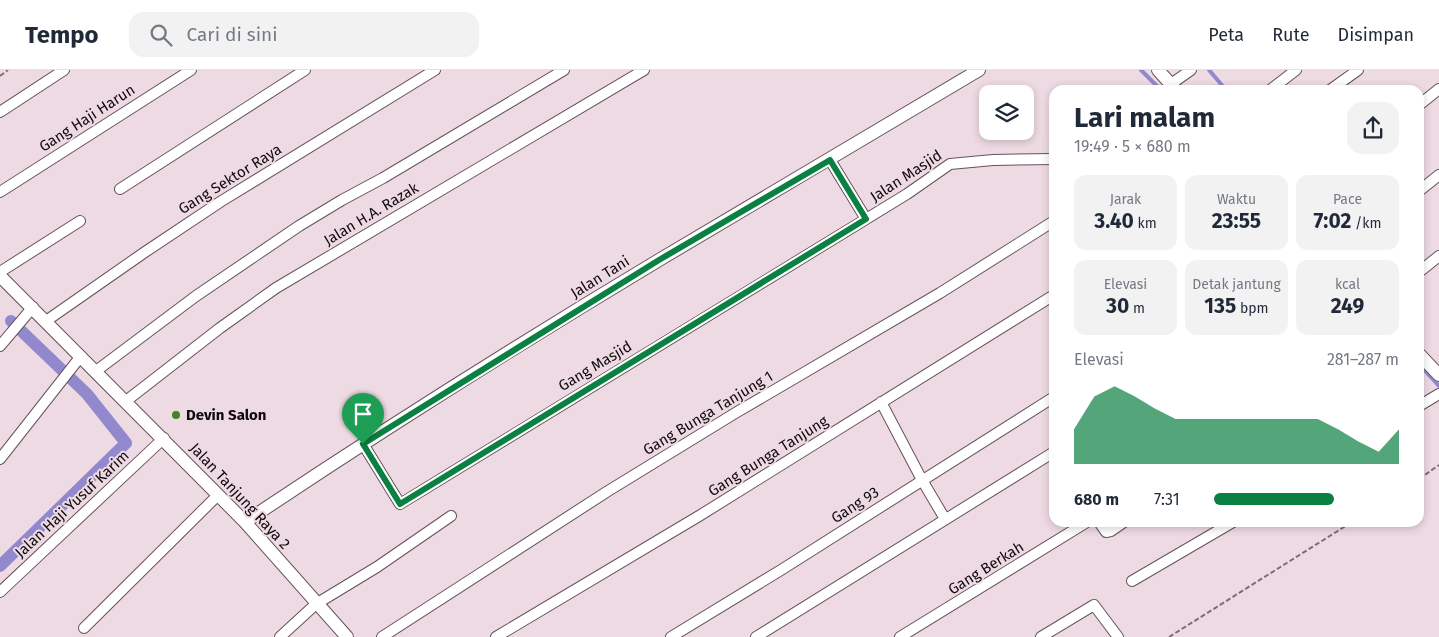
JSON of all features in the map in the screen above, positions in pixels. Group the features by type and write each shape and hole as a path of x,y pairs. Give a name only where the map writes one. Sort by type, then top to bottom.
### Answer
{"street":[{"path":"0,112 64,70"},
{"name":"Gang Haji Harun","path":"0,192 191,70"},
{"path":"120,189 305,70"},
{"name":"Gang Sektor Raya","path":"46,321 220,202 435,70"},
{"path":"96,371 202,291 299,226 564,70"},
{"name":"Jalan H.A. Razak","path":"126,401 220,328 276,288 644,70"},
{"name":"Jalan Tani","path":"245,522 363,444 659,260 979,70"},
{"path":"1158,70 1172,85"},
{"path":"1176,85 1191,70"},
{"path":"1276,85 1296,70"},
{"path":"1337,85 1358,70"},
{"path":"1424,101 1439,89"},
{"name":"Jalan Masjid","path":"866,219 950,164 993,160 1049,159"},
{"path":"830,160 866,219"},
{"path":"1424,187 1439,175"},
{"name":"Gang Masjid","path":"363,444 400,504 866,219"},
{"path":"0,272 80,221"},
{"name":"Gang Bunga Tanjung 1","path":"382,637 608,491 737,412 940,293 1049,223"},
{"path":"1424,268 1439,256"},
{"name":"Jalan Tanjung Raya 2","path":"0,276 29,312 46,321 79,359 96,371 245,522 347,637"},
{"name":"Gang Bunga Tanjung","path":"496,637 699,516 1049,298"},
{"path":"0,346 29,312"},
{"path":"0,459 79,359"},
{"path":"1424,359 1439,375"},
{"path":"1424,403 1439,394"},
{"name":"Gang 93","path":"671,637 781,570 1049,400"},
{"path":"881,402 945,519"},
{"name":"Jalan Haji Yusuf Karim","path":"0,592 164,438"},
{"path":"756,637 1049,455"},
{"path":"84,628 218,495"},
{"path":"280,637 316,604 378,567 451,516"},
{"name":"Gang Berkah","path":"900,637 1079,527"},
{"path":"1102,527 1106,532 1117,527"},
{"path":"1132,581 1224,527"},
{"path":"1040,637 1094,605 1118,637"}],"path":[{"path":"0,76 8,70"},
{"path":"1424,476 1439,465"},
{"path":"1169,637 1344,527"}],"waterway":[{"path":"1141,70 1156,85"},
{"path":"1209,70 1222,85"},
{"path":"0,566 126,443 87,394 11,321"},
{"path":"1424,370 1439,386"}],"place":[{"name":"Devin Salon","path":"176,415"}],"route":[{"path":"830,160 866,219 400,504 363,444 659,260 830,160"}]}
